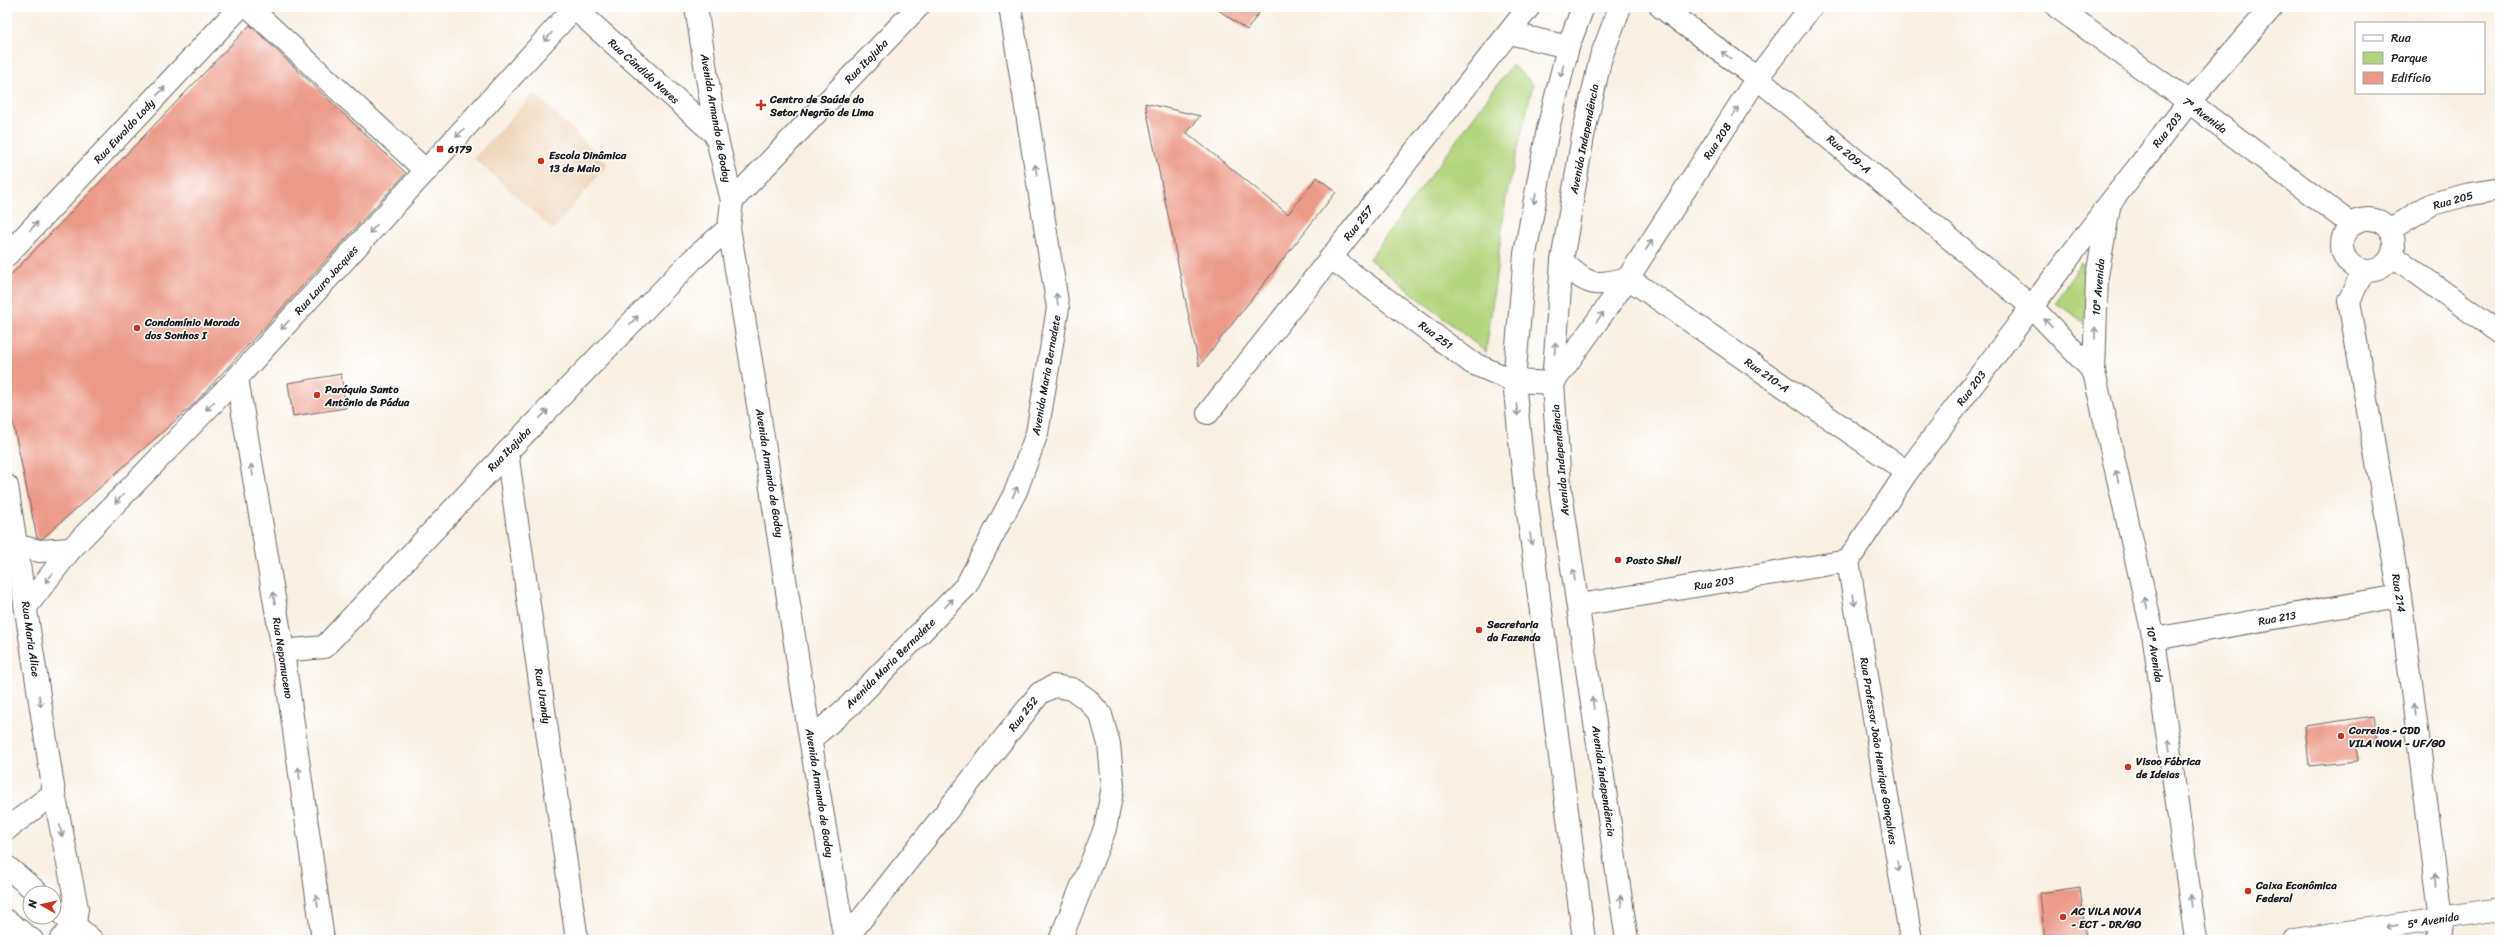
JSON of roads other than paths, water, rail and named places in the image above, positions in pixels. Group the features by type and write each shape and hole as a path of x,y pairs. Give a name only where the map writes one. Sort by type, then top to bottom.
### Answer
{"street":[{"name":"Rua Euvaldo Lody","path":"7,255 240,7"},
{"path":"250,7 426,171"},
{"name":"Rua Lauro Jacques","path":"26,607 71,549 237,378 574,7"},
{"name":"Rua Cândido Naves","path":"574,7 716,135"},
{"name":"Avenida Armando de Godoy","path":"696,7 716,135 732,202 729,228 758,398 811,739 845,940"},
{"name":"Rua Itajuba","path":"732,202 918,7"},
{"name":"Avenida Maria Bernadete","path":"811,739 850,704 966,586 1016,491 1037,433 1058,308 1010,7"},
{"name":"Rua 257","path":"1208,413 1529,7"},
{"path":"1583,7 1568,47 1548,129 1525,254 1514,381 1525,490 1584,940"},
{"name":"Avenida Independência","path":"1620,7 1601,57 1583,136 1562,261 1553,382 1560,486 1579,605 1627,940"},
{"name":"Rua 209-A","path":"1661,7 1757,78 2032,307"},
{"name":"Rua 208","path":"1553,382 1628,278 1757,78 1811,7"},
{"name":"7ª Avenida","path":"2057,7 2189,102 2352,225"},
{"name":"Rua 203","path":"1579,605 1848,561 1906,472 2110,203 2189,102 2272,7"},
{"path":"1509,33 1568,47"},
{"name":"Rua 205","path":"2389,230 2432,204 2466,195 2500,189"},
{"name":"10ª Avenida","path":"2110,203 2097,276 2094,372 2154,639 2196,940"},
{"path":"2375,220 2389,230 2393,238 2392,255 2388,263 2380,268 2363,271 2348,262 2342,247 2346,232 2352,225 2359,221 2375,220"},
{"name":"Rua Itajuba","path":"283,651 324,647 507,452 692,260 729,228"},
{"path":"2392,255 2500,334"},
{"name":"Rua 251","path":"1332,258 1472,363 1514,381 1553,382"},
{"path":"1562,261 1579,278 1599,285 1628,278"},
{"name":"Rua 214","path":"2363,271 2349,301 2400,596 2441,919 2440,933 2436,940"},
{"name":"Rua 210-A","path":"1628,278 1906,472"},
{"path":"2032,307 2094,372"},
{"name":"Rua Nepomuceno","path":"237,378 283,651 322,940"},
{"name":"Rua Urandy","path":"507,452 577,940"},
{"name":"Rua Maria Alice","path":"7,486 12,541 26,607 54,793 77,908 68,932"},
{"path":"12,541 40,551 71,549"},
{"name":"Rua Professor João Henrique Gonçalves","path":"1848,561 1911,940"},
{"name":"Rua 213","path":"2154,639 2400,596"},
{"name":"Rua 252","path":"845,940 1040,693 1054,686 1072,689 1087,698 1101,715 1109,744 1113,786 1105,829 1060,940"},
{"path":"7,829 54,793"},
{"path":"7,867 28,885"},
{"name":"5ª Avenida","path":"2295,940 2500,909"},
{"path":"7,921 32,940"},
{"path":"62,921 68,932 92,940"}],"place":[{"name":"Centro de Saúde do Setor Negrão de Lima","path":"761,105"},
{"name":"6179","path":"440,149"},
{"name":"Escola Dinâmica 13 de Maio","path":"541,161"},
{"name":"Condomínio Morada dos Sonhos I","path":"137,328"},
{"name":"Paróquia Santo Antônio de Pádua","path":"317,395"},
{"name":"Posto Shell","path":"1618,560"},
{"name":"Secretaria da Fazenda","path":"1479,630"},
{"name":"Correios - CDD VILA NOVA - UF/GO","path":"2341,736"},
{"name":"Visoo Fábrica de Ideias","path":"2128,767"},
{"name":"Caixa Econômica Federal","path":"2248,891"},
{"name":"AC VILA NOVA - ECT - DR/GO","path":"2063,917"}]}
